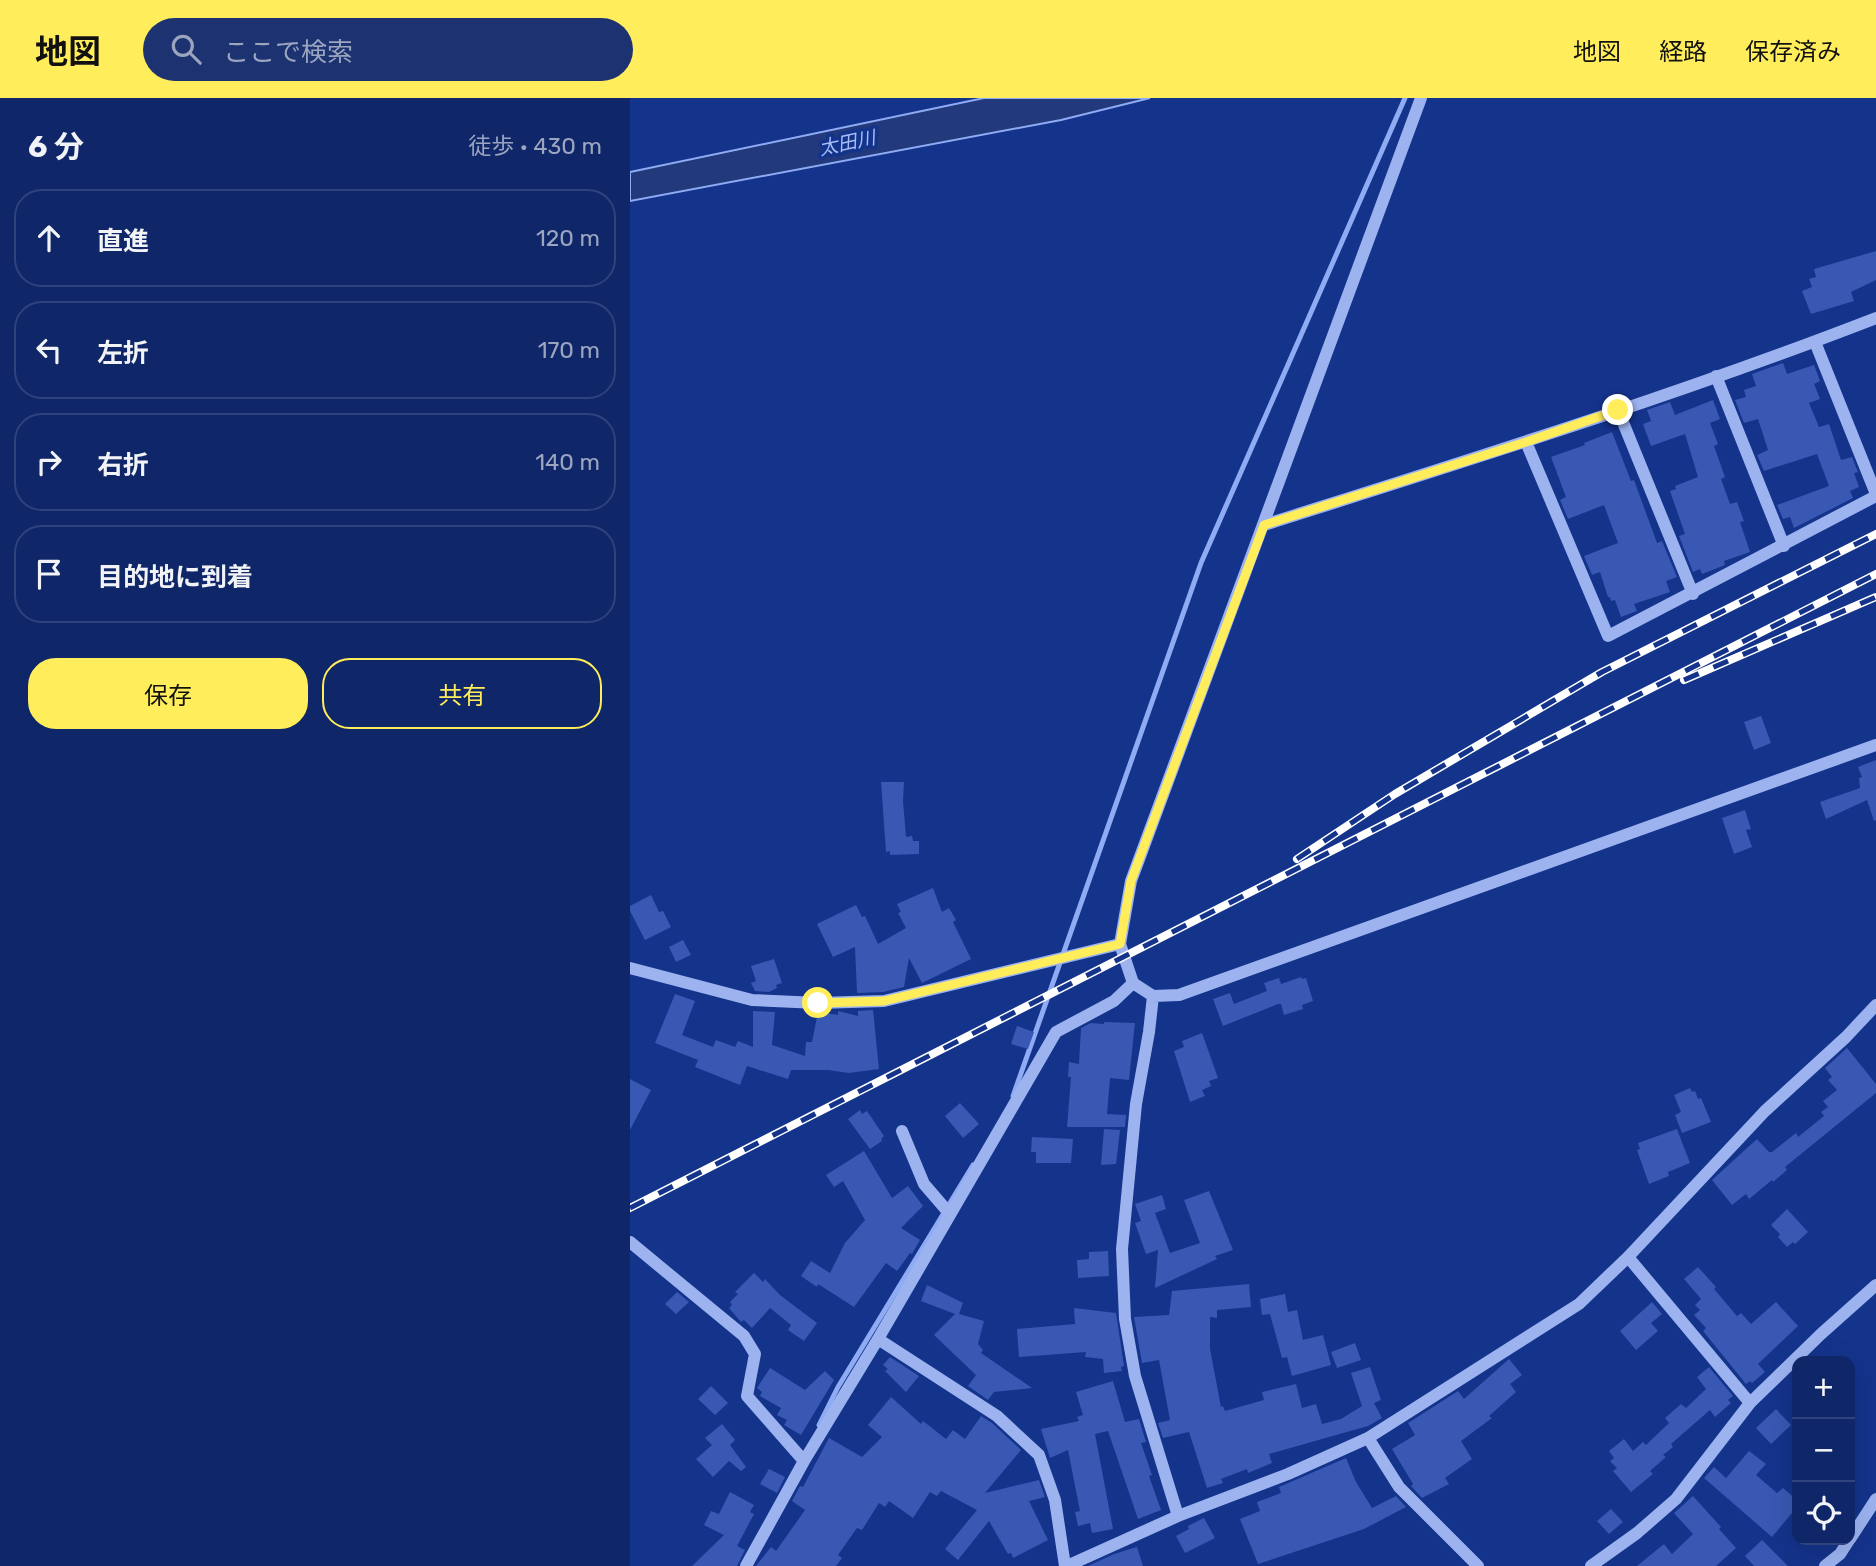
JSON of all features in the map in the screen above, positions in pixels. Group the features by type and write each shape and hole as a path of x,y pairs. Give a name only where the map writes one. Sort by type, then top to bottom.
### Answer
{"street":[{"path":"1178,1516 1135,1376 1125,1319 1122,1249 1136,1104 1149,1032 1143,990 1120,944 1131,881 1421,98"},
{"path":"1264,525 1526,442 1815,342 1876,318"},
{"path":"1526,442 1608,636 1693,594 1876,495 1815,342"},
{"path":"1717,376 1784,546"},
{"path":"1618,410 1693,594"},
{"path":"746,1566 804,1461 1056,1032 1114,1001 1143,990 1179,995 1876,745"},
{"path":"630,968 752,1000 818,1003 884,1001 1120,944"},
{"path":"878,1339 997,1416 1039,1455 1055,1500 1066,1566 1178,1516 1288,1474 1368,1438 1579,1304 1628,1257 1765,1111 1846,1037 1876,1005"},
{"path":"902,1131 924,1184 949,1213"},
{"path":"630,1242 744,1336 755,1354 747,1396 804,1461"},
{"path":"1628,1257 1750,1403"},
{"path":"1591,1566 1637,1533 1676,1499 1750,1403 1876,1284"},
{"path":"1368,1438 1399,1487 1478,1566"},
{"path":"1855,1530 1876,1499"},
{"path":"1825,1566 1840,1554 1845,1545"},
{"path":"1093,1553 1097,1566"}],"water":[{"name":"太田川","path":"984,98 1150,98 1061,120 630,201 630,172"}],"building":[{"path":"1876,251 1876,280 1851,292 1854,301 1811,314 1802,291 1812,287 1809,279 1816,277 1814,269"},
{"path":"1783,363 1787,374 1814,365 1820,381 1814,384 1820,399 1809,403 1819,427 1829,424 1841,460 1852,457 1858,472 1854,473 1859,487 1850,491 1853,498 1794,528 1790,517 1783,519 1777,505 1829,486 1817,454 1764,471 1757,455 1768,450 1758,419 1744,423 1735,400 1746,397 1744,390 1756,386 1752,374"},
{"path":"1713,400 1720,419 1710,423 1718,444 1714,446 1725,477 1721,479 1730,504 1737,502 1744,521 1740,522 1750,552 1724,561 1725,565 1702,574 1700,569 1693,572 1679,536 1685,534 1670,491 1676,489 1675,486 1698,477 1685,434 1651,446 1643,424 1651,421 1647,410 1670,402 1675,415"},
{"path":"1612,432 1631,481 1634,480 1657,543 1662,541 1677,577 1666,581 1670,592 1634,604 1637,611 1621,617 1615,600 1611,601 1608,597 1600,572 1592,575 1584,556 1618,543 1604,505 1568,519 1560,500 1566,497 1551,457"},
{"path":"1761,716 1771,743 1754,750 1744,722"},
{"path":"1876,760 1876,820 1874,821 1867,800 1826,819 1820,802 1860,788 1859,778 1862,777 1858,767"},
{"path":"881,782 904,782 906,837 912,836 913,841 919,841 919,854 890,855 890,851 886,852"},
{"path":"1745,810 1751,829 1746,830 1752,847 1734,854 1722,818"},
{"path":"933,888 942,912 949,908 956,920 953,922 971,959 922,983 909,958 904,987 883,992 857,993 855,947 833,957 817,924 856,905 862,917 865,916 878,944 906,928 898,913 901,912 897,904"},
{"path":"651,895 659,912 663,911 671,927 645,940 630,906"},
{"path":"683,940 691,955 676,962 669,947"},
{"path":"774,959 782,983 769,992 755,991 751,983 756,981 751,966"},
{"path":"1301,977 1306,978 1313,1001 1302,1005 1303,1009 1284,1015 1281,1004 1278,1004 1223,1026 1213,999 1230,993 1234,1004 1267,991 1264,983 1279,978 1281,984"},
{"path":"675,994 695,1001 682,1035 713,1047 716,1040 735,1047 738,1041 753,1047 753,1011 775,1012 772,1045 805,1056 806,1042 812,1042 818,1012 838,1015 838,1011 858,1016 858,1011 873,1010 879,1069 849,1073 791,1070 788,1079 747,1066 740,1085 695,1067 698,1060 655,1043"},
{"path":"1091,1023 1135,1023 1129,1080 1110,1078 1107,1114 1126,1115 1125,1127 1067,1127 1071,1077 1068,1077 1069,1062 1079,1064 1081,1028"},
{"path":"1017,1026 1034,1032 1028,1049 1011,1044"},
{"path":"1202,1033 1218,1078 1209,1081 1211,1086 1202,1090 1205,1096 1190,1102 1174,1051 1184,1047 1182,1041"},
{"path":"1847,1048 1876,1084 1876,1093 1785,1167 1787,1170 1773,1182 1772,1180 1749,1199 1746,1194 1732,1205 1712,1180 1757,1139 1772,1152 1796,1133 1798,1137 1824,1116 1821,1112 1828,1107 1823,1101 1837,1090 1828,1080 1832,1077 1825,1068"},
{"path":"630,1079 651,1090 630,1130"},
{"path":"1690,1088 1692,1092 1695,1091 1698,1099 1701,1098 1711,1122 1682,1133 1675,1115 1681,1112 1674,1095"},
{"path":"960,1103 979,1124 963,1138 945,1116"},
{"path":"860,1110 862,1114 867,1111 884,1136 882,1141 870,1149 848,1119"},
{"path":"1104,1129 1120,1130 1116,1164 1101,1165"},
{"path":"1677,1129 1690,1163 1649,1184 1637,1150 1640,1149 1638,1143"},
{"path":"1032,1137 1073,1139 1071,1163 1036,1163 1036,1152 1031,1152"},
{"path":"864,1151 892,1198 908,1186 923,1206 901,1228 920,1240 912,1254 910,1253 897,1271 886,1263 854,1307 801,1276 811,1261 830,1273 845,1243 865,1220 843,1181 834,1187 826,1175"},
{"path":"1209,1191 1233,1250 1215,1256 1217,1259 1155,1288 1158,1250 1146,1254 1135,1223 1141,1221 1135,1204 1162,1195 1166,1209 1155,1213 1170,1253 1200,1243 1184,1200"},
{"path":"1787,1209 1808,1232 1795,1244 1793,1242 1787,1247 1771,1225"},
{"path":"1108,1251 1109,1276 1078,1278 1077,1260 1089,1259 1089,1252"},
{"path":"1698,1267 1737,1316 1741,1313 1751,1324 1776,1302 1798,1326 1758,1364 1765,1372 1752,1383 1750,1381 1746,1384 1703,1331 1706,1328 1694,1315 1700,1310 1695,1305 1701,1299 1684,1279"},
{"path":"754,1273 763,1282 765,1279 780,1295 817,1323 804,1341 788,1330 791,1325 770,1308 752,1328 744,1320 741,1322 729,1308 732,1305 730,1302 738,1294 735,1292"},
{"path":"1249,1284 1251,1307 1217,1310 1217,1318 1210,1317 1210,1349 1221,1407 1223,1406 1225,1411 1264,1400 1262,1392 1296,1384 1302,1408 1316,1404 1322,1424 1341,1419 1362,1406 1351,1373 1370,1367 1381,1400 1374,1403 1382,1418 1368,1426 1269,1454 1272,1463 1248,1473 1247,1469 1221,1479 1223,1483 1207,1488 1189,1432 1163,1438 1158,1423 1170,1420 1159,1360 1142,1363 1134,1317 1169,1315 1172,1291"},
{"path":"927,1285 963,1303 959,1314 984,1321 978,1344 983,1350 981,1353 1032,1388 994,1392 988,1400 968,1386 976,1375 934,1335 955,1314 921,1301"},
{"path":"677,1292 689,1302 676,1314 665,1304"},
{"path":"1285,1294 1288,1312 1297,1310 1303,1340 1323,1335 1331,1365 1292,1376 1287,1357 1282,1358 1270,1314 1262,1315 1260,1299"},
{"path":"1652,1302 1662,1314 1651,1323 1658,1331 1636,1350 1620,1331"},
{"path":"1074,1308 1116,1313 1124,1366 1121,1367 1122,1371 1104,1373 1103,1359 1085,1357 1086,1352 1019,1357 1017,1329 1075,1324"},
{"path":"1355,1343 1361,1360 1337,1368 1331,1352"},
{"path":"890,1357 919,1376 906,1392 885,1371 888,1369 883,1365"},
{"path":"1509,1359 1522,1375 1510,1384 1516,1392 1489,1416 1492,1418 1461,1441 1472,1459 1445,1478 1449,1484 1422,1498 1411,1486 1413,1484 1392,1449 1415,1435 1408,1423 1458,1391 1464,1399"},
{"path":"1709,1367 1733,1396 1728,1400 1731,1403 1715,1417 1710,1410 1671,1444 1673,1447 1663,1455 1666,1457 1650,1471 1653,1474 1631,1492 1613,1471 1617,1468 1610,1461 1614,1458 1609,1451 1624,1439 1633,1451 1643,1442 1646,1445 1669,1423 1665,1418 1681,1404 1686,1408 1706,1389 1697,1377"},
{"path":"770,1368 805,1390 825,1371 834,1380 801,1435 784,1425 787,1420 777,1415 781,1408 760,1396 762,1392 757,1388"},
{"path":"1113,1381 1125,1422 1139,1419 1146,1442 1141,1443 1161,1510 1138,1519 1108,1431 1095,1434 1113,1529 1092,1533 1090,1523 1078,1526 1075,1512 1080,1511 1068,1450 1050,1458 1041,1429 1079,1421 1077,1417 1083,1415 1076,1392"},
{"path":"711,1386 728,1403 715,1415 698,1399"},
{"path":"891,1397 921,1424 923,1421 946,1439 953,1430 965,1439 981,1416 992,1423 1021,1450 985,1493 1039,1480 1045,1497 1029,1501 1048,1540 1013,1558 989,1521 958,1560 945,1549 977,1510 941,1491 937,1496 930,1492 913,1518 889,1501 885,1507 879,1503 862,1530 857,1528 838,1555 842,1558 836,1566 756,1566 771,1547 776,1551 805,1510 792,1501 800,1486 803,1487 829,1438 862,1457 882,1437 868,1425"},
{"path":"1776,1409 1791,1425 1771,1444 1756,1428"},
{"path":"722,1424 735,1440 730,1445 746,1467 741,1471 729,1461 713,1477 696,1459 712,1445 705,1438"},
{"path":"1749,1451 1766,1464 1756,1475 1777,1493 1783,1488 1792,1496 1792,1513 1772,1537 1704,1478 1714,1467 1726,1478"},
{"path":"1346,1458 1356,1482 1372,1508 1396,1496 1406,1507 1364,1529 1258,1564 1240,1519 1260,1511 1257,1502 1281,1493 1279,1487"},
{"path":"769,1469 785,1477 777,1493 760,1484"},
{"path":"730,1492 754,1505 750,1512 754,1514 737,1546 745,1550 737,1566 692,1566 724,1535 704,1525 711,1511 719,1514"},
{"path":"1693,1496 1736,1548 1716,1566 1637,1566 1664,1544 1672,1554 1693,1534 1674,1513"},
{"path":"1611,1509 1623,1522 1609,1534 1597,1521"},
{"path":"1204,1518 1215,1538 1185,1553 1176,1536"},
{"path":"1762,1540 1788,1566 1754,1566 1745,1556"},
{"path":"1137,1547 1143,1566 1088,1566 1114,1554"}],"waterway":[{"path":"1013,1096 1201,563 1405,98"},
{"path":"819,1425 838,1387 973,1165"}],"railway":[{"path":"1297,859 1395,794 1602,672 1876,534"},
{"path":"630,1208 1876,574"},
{"path":"1684,680 1876,597"}],"route":[{"path":"818,1003 884,1001 1120,944 1131,881 1264,525 1618,410"}]}
